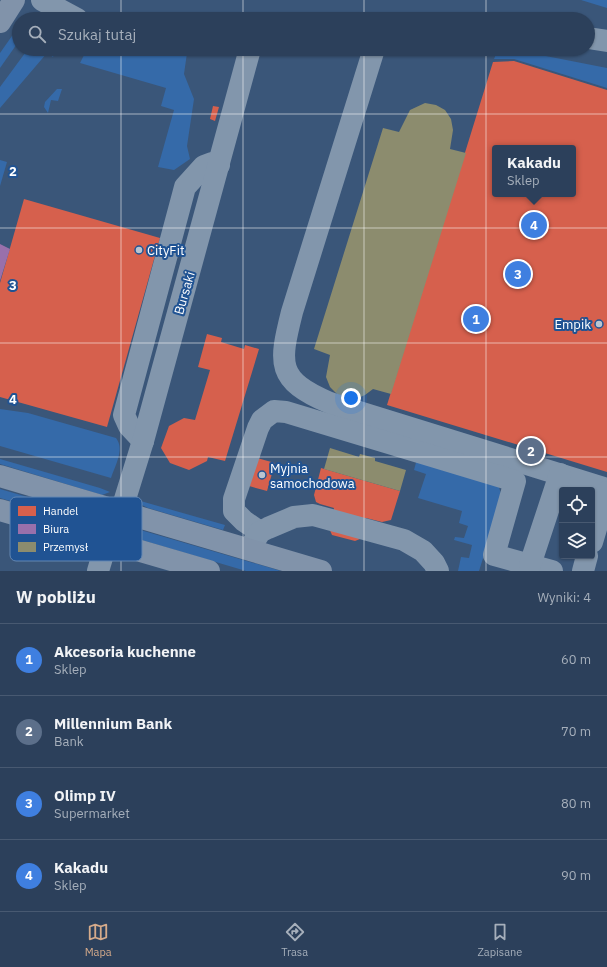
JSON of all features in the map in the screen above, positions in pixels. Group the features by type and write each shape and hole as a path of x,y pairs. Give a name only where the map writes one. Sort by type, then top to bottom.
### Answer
{"main road":[{"path":"0,22 14,0"},
{"path":"0,476 71,497"},
{"path":"0,510 10,513"},
{"path":"142,518 320,571"},
{"path":"142,551 209,571"}],"street":[{"path":"42,0 64,12"},
{"path":"595,39 607,41"},
{"name":"Bursaki","path":"125,497 248,56"},
{"path":"372,56 292,312 284,357 289,377 304,391 330,404 560,474 607,491 595,532"},
{"path":"260,532 244,521 234,511 234,500 262,420 274,411 286,412 514,481 494,555 552,571"},
{"path":"530,565 560,474"},
{"path":"248,550 260,532 294,516 313,515 404,540 423,551 434,563 438,571"},
{"path":"583,571 587,559"},
{"path":"98,571 101,561"}],"shaded area":[{"path":"581,0 607,0 607,8"},
{"path":"12,36 12,51 0,68 0,53"},
{"path":"23,56 44,56 0,108 0,87"},
{"path":"84,56 187,56 184,74 194,99 187,146 190,159 174,170 158,167 174,110 161,106 166,88 80,63"},
{"path":"495,56 546,56 607,68 607,88 514,59 494,59"},
{"path":"57,89 62,89 58,101 51,100 48,113 44,107 45,102"},
{"path":"0,160 7,162 0,186"},
{"path":"0,409 28,413 116,438 120,447 117,463 111,478 0,446"},
{"path":"418,455 499,487 502,498 479,571 458,571 461,557 469,558 472,545 454,540 455,537 464,538 468,526 459,523 462,511 418,498 426,474 414,470"},
{"path":"0,459 110,492 102,495 0,464"},
{"path":"0,489 27,497 10,497 10,501 0,498"},
{"path":"142,501 225,525 223,530 142,505"},
{"path":"142,530 281,571 246,571 142,540"}],"building: Handel":[{"path":"514,61 607,90 607,472 387,405 493,62"},
{"path":"213,106 219,107 215,121 210,119"},
{"path":"24,199 160,238 107,427 0,397 0,283"},
{"path":"207,334 222,338 221,342 244,349 245,345 259,349 225,461 208,457 207,461 189,470 170,463 161,448 169,426 184,418 195,420 210,370 198,367"},
{"name":"Myjnia samochodowa","path":"257,458 275,463 267,491 249,486"},
{"path":"321,468 400,491 391,520 382,522 366,518 360,539 355,541 332,535 329,528 334,508 316,502 314,495"}],"building: Biura":[{"path":"0,244 10,249 0,281"}],"building: Przemysł":[{"path":"425,103 436,105 445,110 451,119 453,130 450,149 466,153 391,394 373,389 356,399 346,398 337,394 330,387 326,377 330,355 314,349 383,128 399,132 410,110"},
{"path":"330,448 359,457 360,454 375,458 375,461 406,470 400,491 324,469"}],"place":[{"name":"Kakadu","path":"534,225"},
{"name":"CityFit","path":"139,250"},
{"name":"Olimp IV","path":"518,274"},
{"name":"Akcesoria kuchenne","path":"476,319"},
{"name":"Empik","path":"599,324"},
{"name":"Millennium Bank","path":"531,451"},
{"name":"Myjnia samochodowa","path":"262,475"}]}
